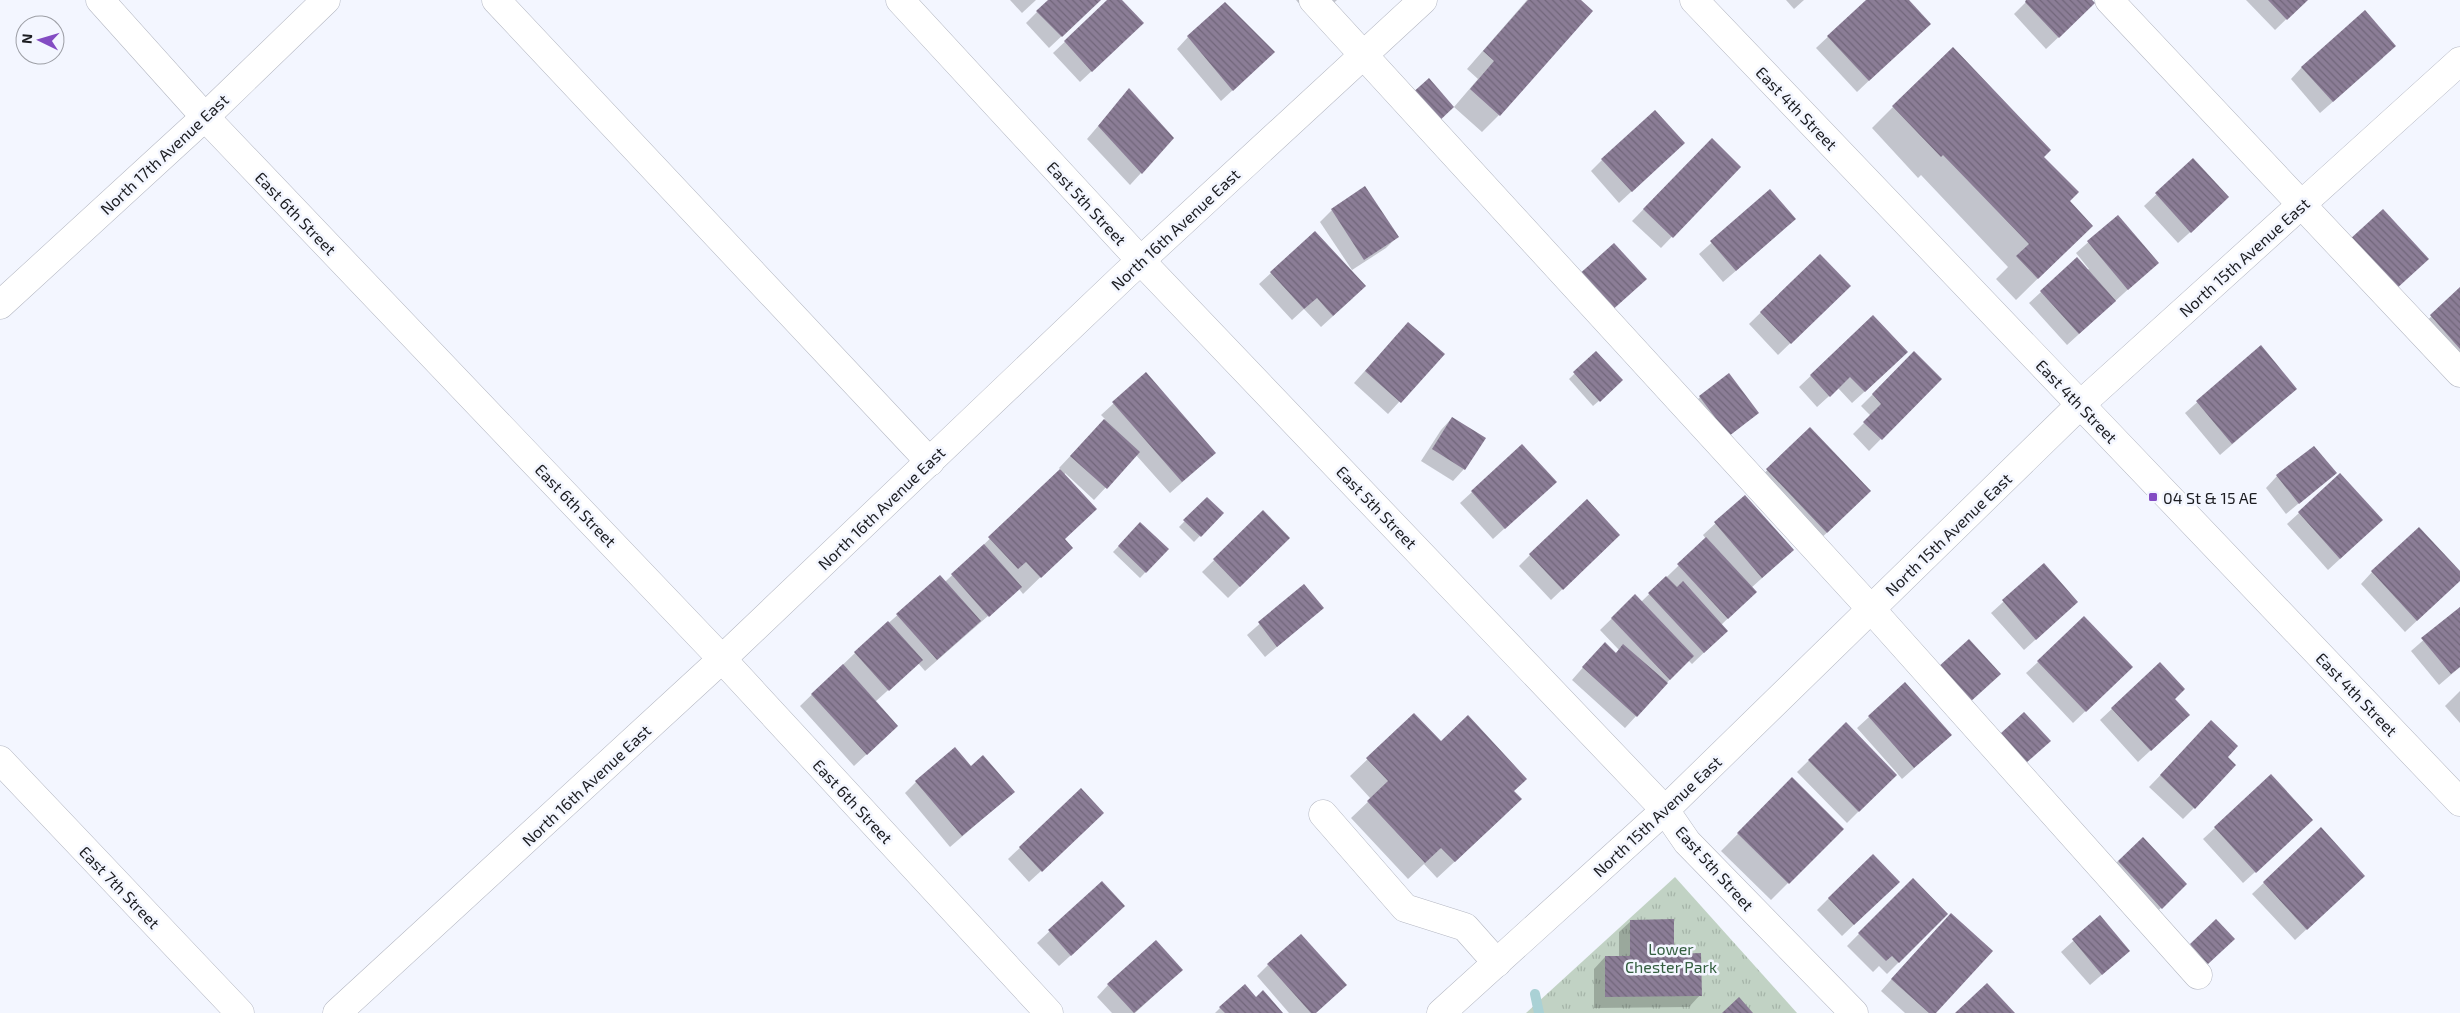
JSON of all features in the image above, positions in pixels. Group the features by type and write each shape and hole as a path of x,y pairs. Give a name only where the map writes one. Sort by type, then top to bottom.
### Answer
{"street":[{"name":"East 6th Street","path":"100,0 205,117 722,659 1049,1013"},
{"name":"North 17th Avenue East","path":"0,305 205,117 326,0"},
{"path":"496,0 930,462"},
{"name":"East 5th Street","path":"900,0 1141,261 1665,810 1687,842 1854,1013"},
{"path":"1313,0 1871,609 2198,975"},
{"name":"North 16th Avenue East","path":"337,1013 722,659 1141,261 1423,0"},
{"name":"East 4th Street","path":"1694,0 2460,802"},
{"path":"2109,0 2460,373"},
{"name":"North 15th Avenue East","path":"1441,1013 1665,810 2081,404 2460,61"},
{"name":"East 7th Street","path":"0,760 240,1013"},
{"path":"1323,814 1405,908 1465,927 1497,963"}],"green space":[{"name":"Lower Chester Park","path":"1675,877 1797,1013 1526,1013"}],"building":[{"path":"1048,0 1101,0 1062,37 1036,11"},
{"path":"1107,0 1122,0 1144,23 1092,72 1064,41"},
{"path":"1528,0 1581,0 1593,11 1500,116 1470,89 1494,61 1483,51"},
{"path":"1866,0 1909,0 1931,24 1869,81 1827,36"},
{"path":"2026,0 2092,0 2095,3 2059,38 2025,2"},
{"path":"2268,0 2308,0 2287,20"},
{"path":"1225,2 1275,52 1233,91 1187,36"},
{"path":"2365,10 2396,46 2333,102 2301,67"},
{"path":"1953,47 2051,150 2044,157 2079,192 2070,201 2093,226 2038,279 2016,256 2029,244 1943,155 1941,157 1892,106"},
{"path":"1429,78 1454,107 1436,124 1410,95"},
{"path":"1129,88 1174,138 1142,174 1098,126"},
{"path":"1655,110 1685,143 1632,192 1601,159"},
{"path":"1712,138 1741,167 1673,238 1643,209"},
{"path":"2193,158 2229,197 2191,233 2155,193"},
{"path":"1365,186 1399,237 1364,260 1331,209"},
{"path":"1770,189 1796,219 1736,271 1710,241"},
{"path":"2383,209 2429,259 2395,290 2349,240"},
{"path":"2118,215 2159,263 2128,290 2087,241"},
{"path":"1315,231 1366,286 1333,316 1317,298 1304,309 1270,272"},
{"path":"1614,243 1647,279 1609,313 1576,277"},
{"path":"1820,254 1851,286 1791,344 1760,312"},
{"path":"2077,257 2116,301 2079,334 2040,291"},
{"path":"2460,287 2460,349 2430,315"},
{"path":"1873,315 1908,352 1865,392 1850,377 1830,397 1810,375"},
{"path":"1408,322 1445,354 1401,403 1365,371"},
{"path":"2261,345 2297,389 2232,444 2196,401"},
{"path":"1596,351 1623,380 1600,402 1573,372"},
{"path":"1914,351 1942,379 1882,440 1863,422 1881,404 1872,394"},
{"path":"1146,372 1216,453 1182,482 1112,402"},
{"path":"1729,373 1759,413 1729,436 1699,396"},
{"path":"1452,417 1486,438 1465,470 1432,449"},
{"path":"1104,419 1140,452 1107,489 1070,456"},
{"path":"1810,427 1871,491 1827,533 1766,469"},
{"path":"1522,444 1557,482 1505,529 1471,491"},
{"path":"2314,446 2337,473 2299,504 2276,475"},
{"path":"1060,469 1097,509 1065,539 1073,548 1041,578 1026,562 1018,569 988,537"},
{"path":"2340,473 2383,520 2340,559 2298,512"},
{"path":"1745,495 1794,550 1762,578 1714,522"},
{"path":"1207,497 1224,513 1201,537 1183,520"},
{"path":"1587,499 1620,535 1563,590 1529,554"},
{"path":"1263,510 1290,538 1240,587 1213,559"},
{"path":"1140,522 1169,549 1146,573 1118,546"},
{"path":"2419,527 2460,571 2460,581 2417,621 2371,571"},
{"path":"1706,537 1757,592 1728,619 1677,564"},
{"path":"984,544 1022,587 989,617 951,574"},
{"path":"2044,563 2078,602 2036,640 2002,600"},
{"path":"940,575 981,621 937,660 896,614"},
{"path":"1666,576 1677,587 1683,581 1728,631 1704,653 1648,593"},
{"path":"1304,584 1324,608 1277,647 1258,622"},
{"path":"1635,594 1694,656 1670,680 1611,618"},
{"path":"2460,607 2460,667 2451,674 2421,638"},
{"path":"2084,616 2133,667 2086,712 2037,661"},
{"path":"888,621 923,660 889,691 854,652"},
{"path":"1969,639 2001,674 1969,703 1937,668"},
{"path":"1605,642 1616,653 1623,644 1668,683 1637,717 1582,667"},
{"path":"2160,662 2185,689 2175,699 2190,715 2151,751 2111,708"},
{"path":"843,664 898,726 867,755 811,694"},
{"path":"1905,682 1952,735 1914,768 1868,716"},
{"path":"2024,712 2051,741 2026,763 2000,734"},
{"path":"1414,713 1441,741 1468,715 1527,779 1514,791 1522,799 1455,862 1441,848 1425,863 1367,801 1388,781 1366,758"},
{"path":"2211,720 2238,746 2228,757 2236,765 2195,809 2160,775"},
{"path":"1846,722 1897,775 1859,812 1808,760"},
{"path":"955,747 971,766 983,755 1015,792 962,836 915,781"},
{"path":"2271,774 2313,820 2256,873 2214,827"},
{"path":"1792,777 1844,829 1789,884 1737,833"},
{"path":"1081,788 1104,813 1042,872 1019,847"},
{"path":"2321,827 2365,876 2307,930 2263,882"},
{"path":"2143,837 2187,884 2162,909 2118,861"},
{"path":"1873,854 1900,882 1854,925 1828,898"},
{"path":"1913,878 1948,914 1899,963 1892,956 1886,961 1858,933"},
{"path":"1102,881 1125,906 1071,956 1048,930"},
{"path":"1951,913 1993,951 1936,1013 1929,1013 1891,979"},
{"path":"2100,915 2130,951 2102,975 2072,939"},
{"path":"1674,919 1674,954 1701,953 1702,996 1605,997 1605,956 1630,956 1630,920"},
{"path":"2216,919 2235,939 2208,964 2190,944"},
{"path":"1301,934 1347,985 1316,1013 1311,1013 1267,964"},
{"path":"1156,940 1183,970 1134,1013 1107,984"},
{"path":"1987,983 2015,1013 1955,1013"},
{"path":"1245,984 1256,997 1263,990 1283,1013 1225,1013 1219,1007"},
{"path":"1739,997 1753,1013 1722,1013"}],"waterway":[{"path":"1535,994 1539,1013"}],"place":[{"name":"04 St & 15 AE","path":"2153,497"}]}
